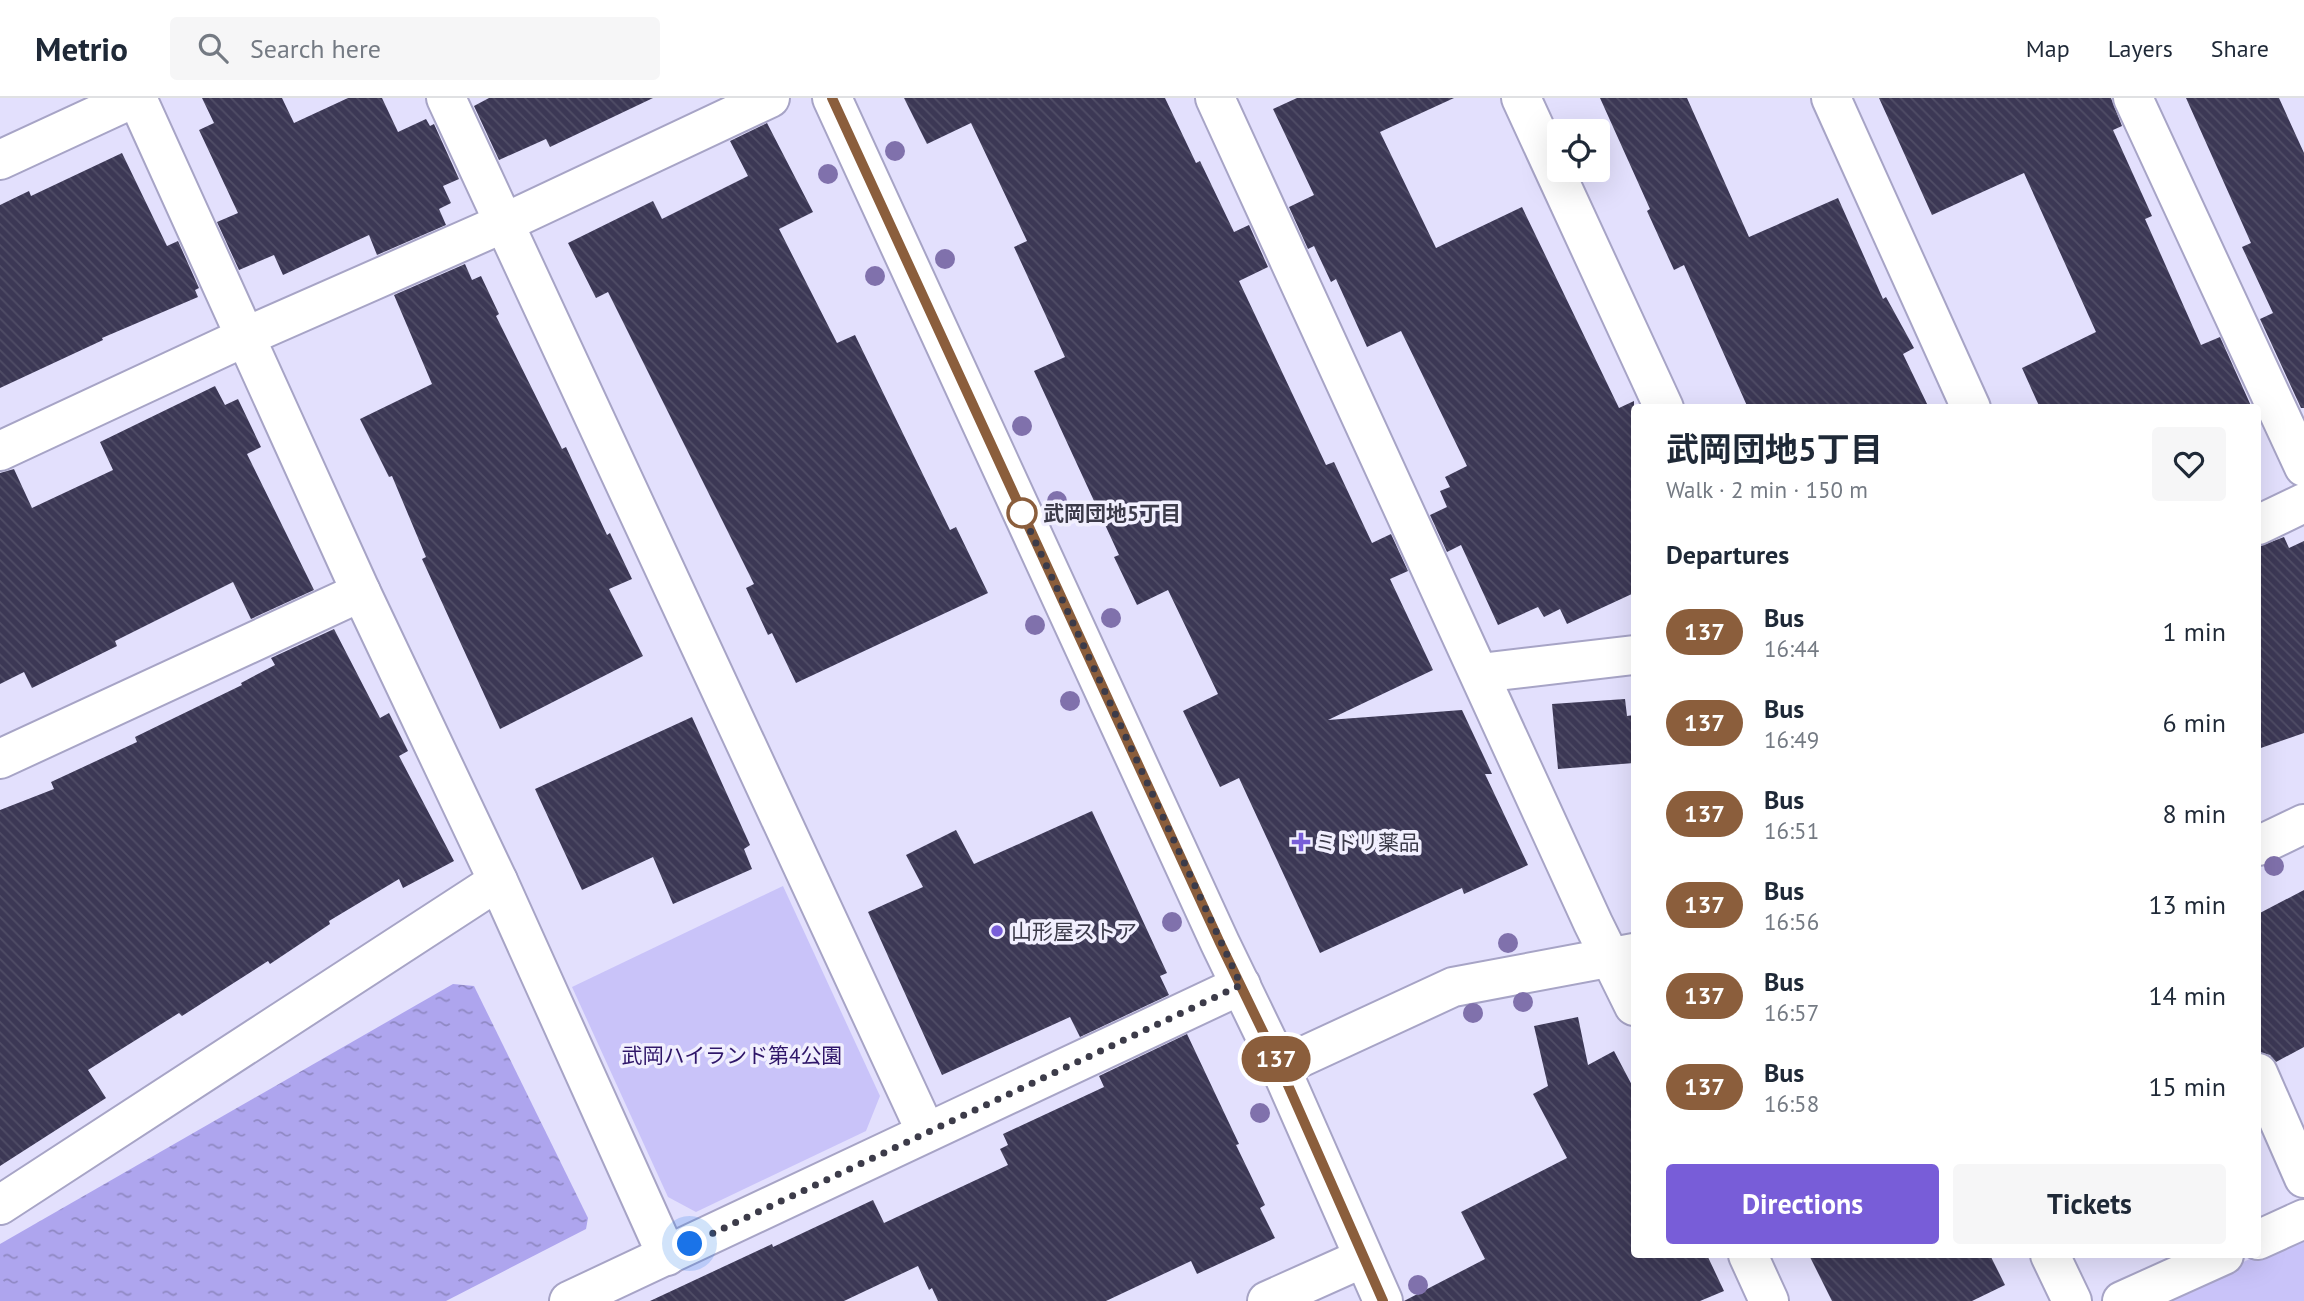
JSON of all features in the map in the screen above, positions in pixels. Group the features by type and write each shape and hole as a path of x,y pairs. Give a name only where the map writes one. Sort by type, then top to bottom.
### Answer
{"street":[{"path":"0,160 135,98 247,336 361,592 498,881 667,1255"},
{"path":"446,98 926,1132"},
{"path":"0,451 247,336 504,223 770,98"},
{"path":"832,98 1280,1067 1383,1301"},
{"path":"1214,98 1480,673 1592,923 1623,955 1631,992"},
{"path":"1521,98 1662,404"},
{"path":"1831,98 1969,404"},
{"path":"2133,98 2304,467"},
{"path":"2261,524 2304,503"},
{"path":"0,759 361,592"},
{"path":"1480,673 1631,654"},
{"path":"2261,845 2304,824"},
{"path":"0,1205 498,881"},
{"path":"1280,1067 1453,987 1623,955"},
{"path":"569,1301 1241,985"},
{"path":"2261,1080 2304,1178"},
{"path":"2261,1239 2304,1219"},
{"path":"1267,1301 1363,1258"},
{"path":"1749,1258 1769,1301"},
{"path":"2051,1258 2072,1301"},
{"path":"2122,1301 2217,1258"}],"green space":[{"name":"武岡ハイランド第4公園","path":"783,886 880,1096 866,1131 696,1212 668,1197 572,987"},
{"path":"2294,1238 2304,1242 2304,1301 2161,1301 2252,1258 2261,1258 2261,1254"}],"water":[{"path":"453,984 474,986 588,1218 586,1229 446,1301 0,1301 0,1244"}],"building":[{"path":"202,98 282,98 294,123 348,98 382,98 398,132 426,119 430,126 434,124 459,179 443,186 451,203 439,209 446,225 377,255 369,235 283,275 274,255 239,270 217,222 238,213 199,130 214,123"},
{"path":"489,98 653,98 550,147 546,139 499,160 474,106"},
{"path":"904,98 1165,98 1196,163 1200,161 1234,232 1249,225 1268,267 1239,281 1326,465 1334,462 1372,543 1391,534 1408,571 1390,579 1433,670 1328,720 1462,710 1492,774 1485,774 1528,865 1464,894 1462,888 1320,953 1239,778 1220,787 1183,711 1218,694 1168,590 1137,605 1114,557 1119,555 1034,371 1065,357 1014,247 1027,241 971,123 927,144"},
{"path":"1297,98 1454,98 1380,132 1436,248 1522,207 1619,408 1634,401 1634,404 1631,404 1631,594 1567,624 1560,609 1544,617 1538,607 1498,625 1461,545 1447,552 1430,515 1447,507 1440,491 1450,487 1445,477 1467,466 1401,331 1367,347 1336,279 1331,282 1314,246 1308,249 1289,207 1314,195 1273,109"},
{"path":"1600,98 1687,98 1749,237 1838,198 1883,299 1886,297 1914,348 1903,354 1927,404 1746,404 1684,265 1674,270 1647,211 1650,209"},
{"path":"1879,98 2111,98 2122,126 2113,130 2152,216 2145,219 2201,345 2220,337 2250,404 2038,404 2022,368 2096,332 2024,173 1932,215"},
{"path":"2186,98 2279,98 2304,153 2304,408 2301,408 2260,319 2273,313 2242,247 2251,243"},
{"path":"767,123 813,212 779,229 837,343 855,335 950,530 956,527 988,593 796,683 772,633 768,635 746,588 754,584 608,292 596,298 568,243 653,201 662,219 748,176 730,141"},
{"path":"122,153 167,246 178,241 199,288 195,290 198,297 102,338 103,340 0,388 0,205 29,191 31,196"},
{"path":"465,264 472,280 481,276 499,314 496,316 562,449 566,447 607,535 610,533 632,579 609,589 643,656 500,729 422,559 426,557 392,476 389,477 360,419 432,384 394,295"},
{"path":"215,386 225,405 238,399 261,447 247,454 314,590 251,619 233,582 115,641 117,646 32,688 24,672 0,684 0,473 14,469 32,508 113,470 100,442"},
{"path":"2284,537 2289,548 2304,541 2304,733 2261,748 2261,546"},
{"path":"334,629 380,718 389,713 408,751 399,756 454,861 403,888 399,879 329,921 330,924 270,964 268,961 182,1016 179,1013 88,1070 106,1098 0,1166 0,810 54,789 51,782 137,742 135,737 242,685 241,683 275,665 271,658"},
{"path":"1625,699 1627,716 1631,715 1631,763 1558,769 1552,704"},
{"path":"692,717 750,845 744,849 752,869 673,904 653,857 582,890 535,789"},
{"path":"1092,811 1167,973 1160,976 1169,995 1080,1037 1070,1017 942,1075 868,912 923,887 906,855 956,830 974,864"},
{"path":"2304,890 2304,1047 2276,1062 2270,1055 2261,1053 2261,912"},
{"path":"1578,1017 1588,1065 1614,1051 1631,1083 1631,1258 1708,1258 1724,1291 1700,1301 1404,1301 1485,1259 1461,1212 1567,1158 1533,1094 1548,1086 1534,1026"},
{"path":"1187,1034 1239,1144 1236,1145 1265,1205 1260,1208 1275,1238 1197,1274 1191,1261 1106,1301 938,1301 932,1288 929,1290 918,1266 844,1301 650,1301 873,1200 884,1223 1008,1165 1000,1149 1008,1145 1003,1134 1104,1087 1099,1076"},
{"path":"1810,1258 1992,1258 2005,1285 1972,1301 1832,1301"}],"bus line":[{"name":"137","path":"832,98 1220,943 1280,1067 1383,1301"}],"place":[{"name":"武岡団地5丁目","path":"1022,513"},
{"name":"ミドリ薬品","path":"1301,842"},
{"name":"山形屋ストア","path":"997,931"}],"route":[{"path":"690,1244 1241,985 1022,513"}]}
